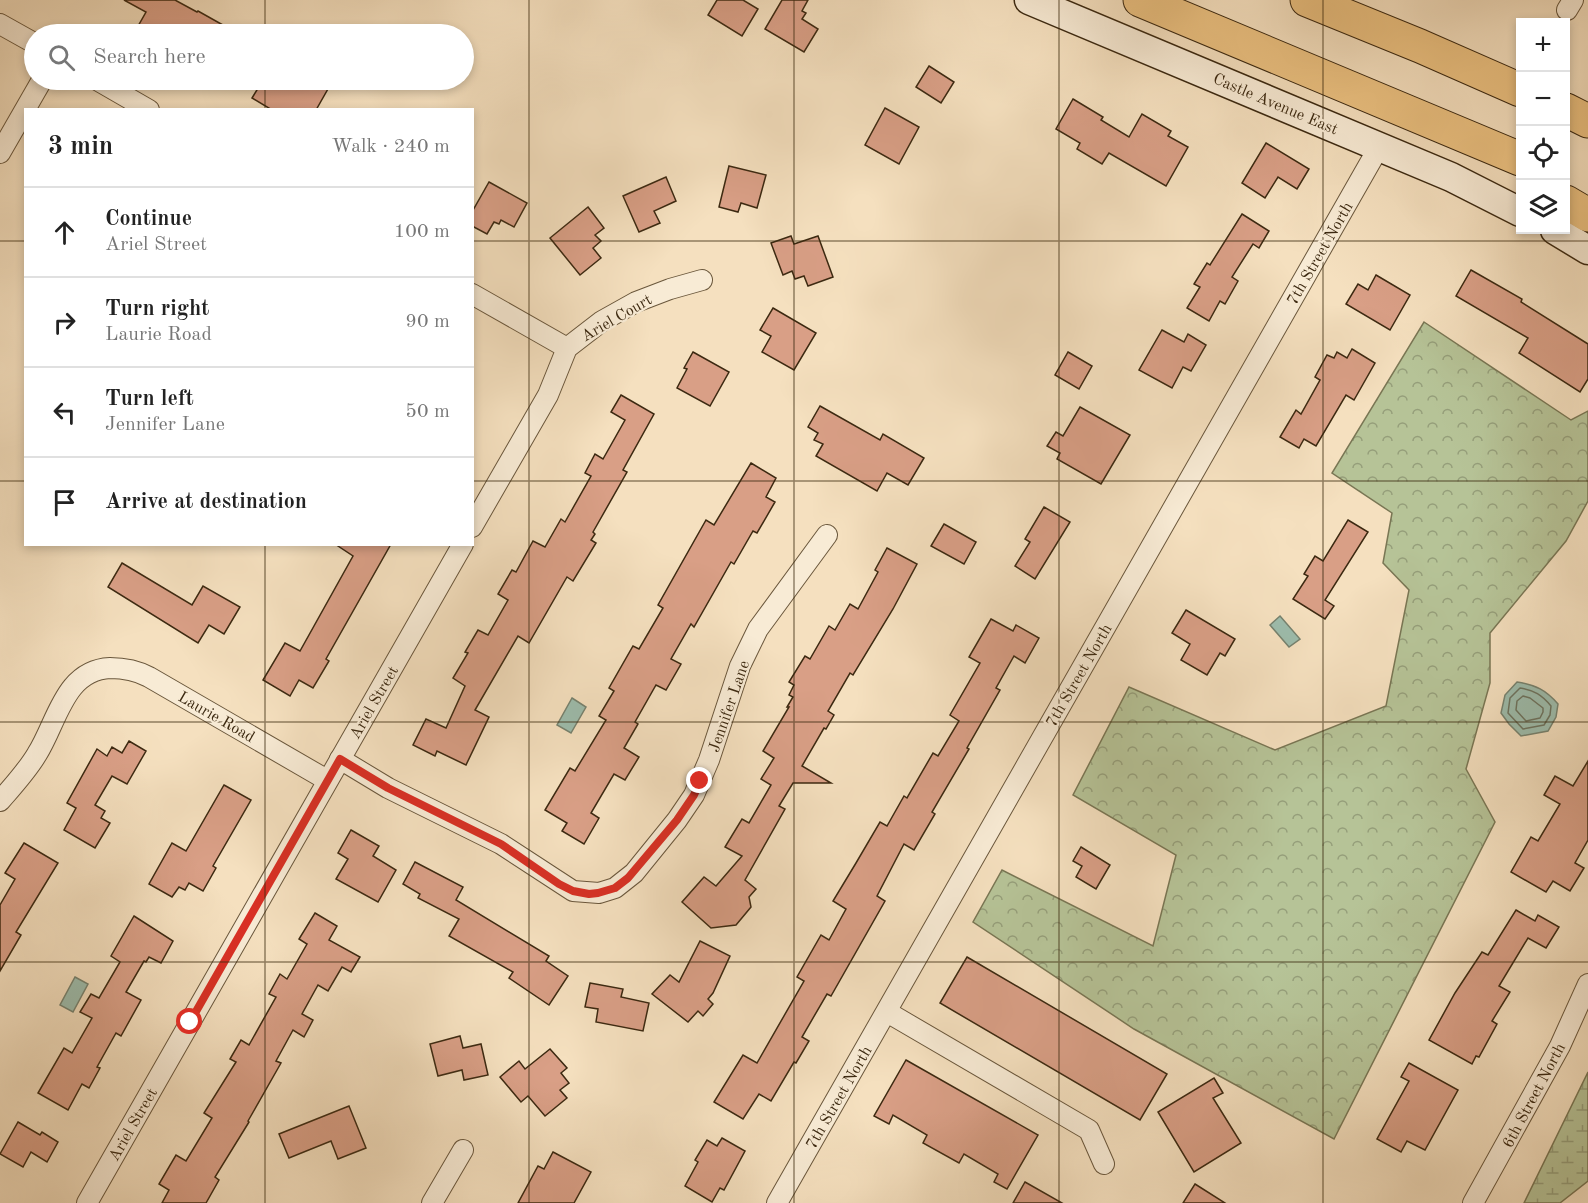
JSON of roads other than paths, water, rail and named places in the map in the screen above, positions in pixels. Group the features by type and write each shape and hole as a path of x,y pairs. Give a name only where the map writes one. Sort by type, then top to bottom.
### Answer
{"highway":[{"path":"1140,0 1516,157"},
{"path":"1306,0 1516,88"},
{"path":"1451,59 1516,82"},
{"path":"1570,101 1588,108"},
{"path":"1570,112 1588,121"},
{"path":"1416,116 1516,173"},
{"path":"1570,182 1588,191"},
{"path":"1570,204 1588,215"}],"street":[{"name":"Castle Avenue East","path":"1029,0 1451,177 1516,210"},
{"path":"0,24 24,38"},
{"path":"26,108 36,90"},
{"path":"114,90 146,108"},
{"path":"0,153 24,111"},
{"name":"7th Street North","path":"777,1203 1379,147"},
{"path":"1562,234 1588,250"},
{"name":"Ariel Court","path":"567,348 602,321 636,302 702,280"},
{"path":"474,295 567,348 548,394 474,524"},
{"name":"Jennifer Lane","path":"340,759 388,788 501,844 573,891 589,894 615,888 628,878 677,820 694,795 709,760 740,666 759,629 827,535"},
{"name":"Ariel Street","path":"87,1203 462,546"},
{"name":"Laurie Road","path":"0,801 38,753 71,686 82,676 101,668 123,668 143,674 327,780"},
{"name":"6th Street North","path":"1473,1203 1560,1046 1588,984"},
{"path":"886,1012 1089,1130 1104,1164"},
{"path":"432,1203 463,1150"}],"water":[{"path":"1280,616 1300,639 1289,647 1270,625"},
{"path":"1517,682 1540,689 1558,704 1556,717 1548,731 1521,736 1501,713 1505,695"},
{"path":"572,698 586,707 571,733 557,725"},
{"path":"75,977 88,984 73,1012 60,1005"}]}
